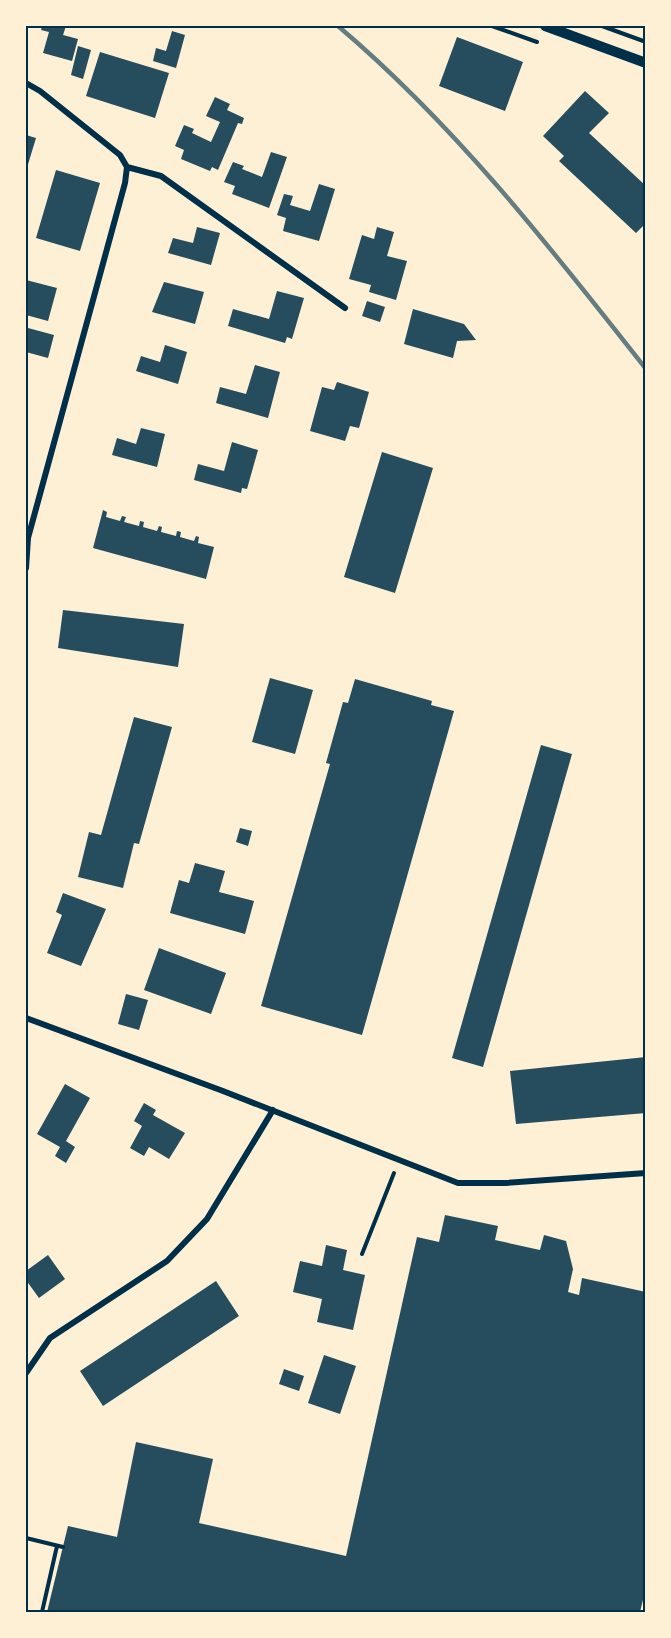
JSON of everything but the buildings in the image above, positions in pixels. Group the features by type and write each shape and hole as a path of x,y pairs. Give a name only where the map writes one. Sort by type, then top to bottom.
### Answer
{"street":[{"path":"545,26 645,63"},
{"path":"26,83 40,91 120,155 127,167 125,183 28,538 26,568"},
{"path":"127,167 161,176 345,308"},
{"path":"26,1018 273,1110 459,1183 505,1183 645,1173"},
{"path":"26,1372 50,1338 167,1261 207,1219 273,1110"}],"path":[{"path":"602,26 645,42"},
{"path":"362,1254 393,1175"},
{"path":"26,1538 63,1547"},
{"path":"42,1612 57,1546"}],"railway":[{"path":"338,26 381,64 462,146 538,233 646,369"}]}
